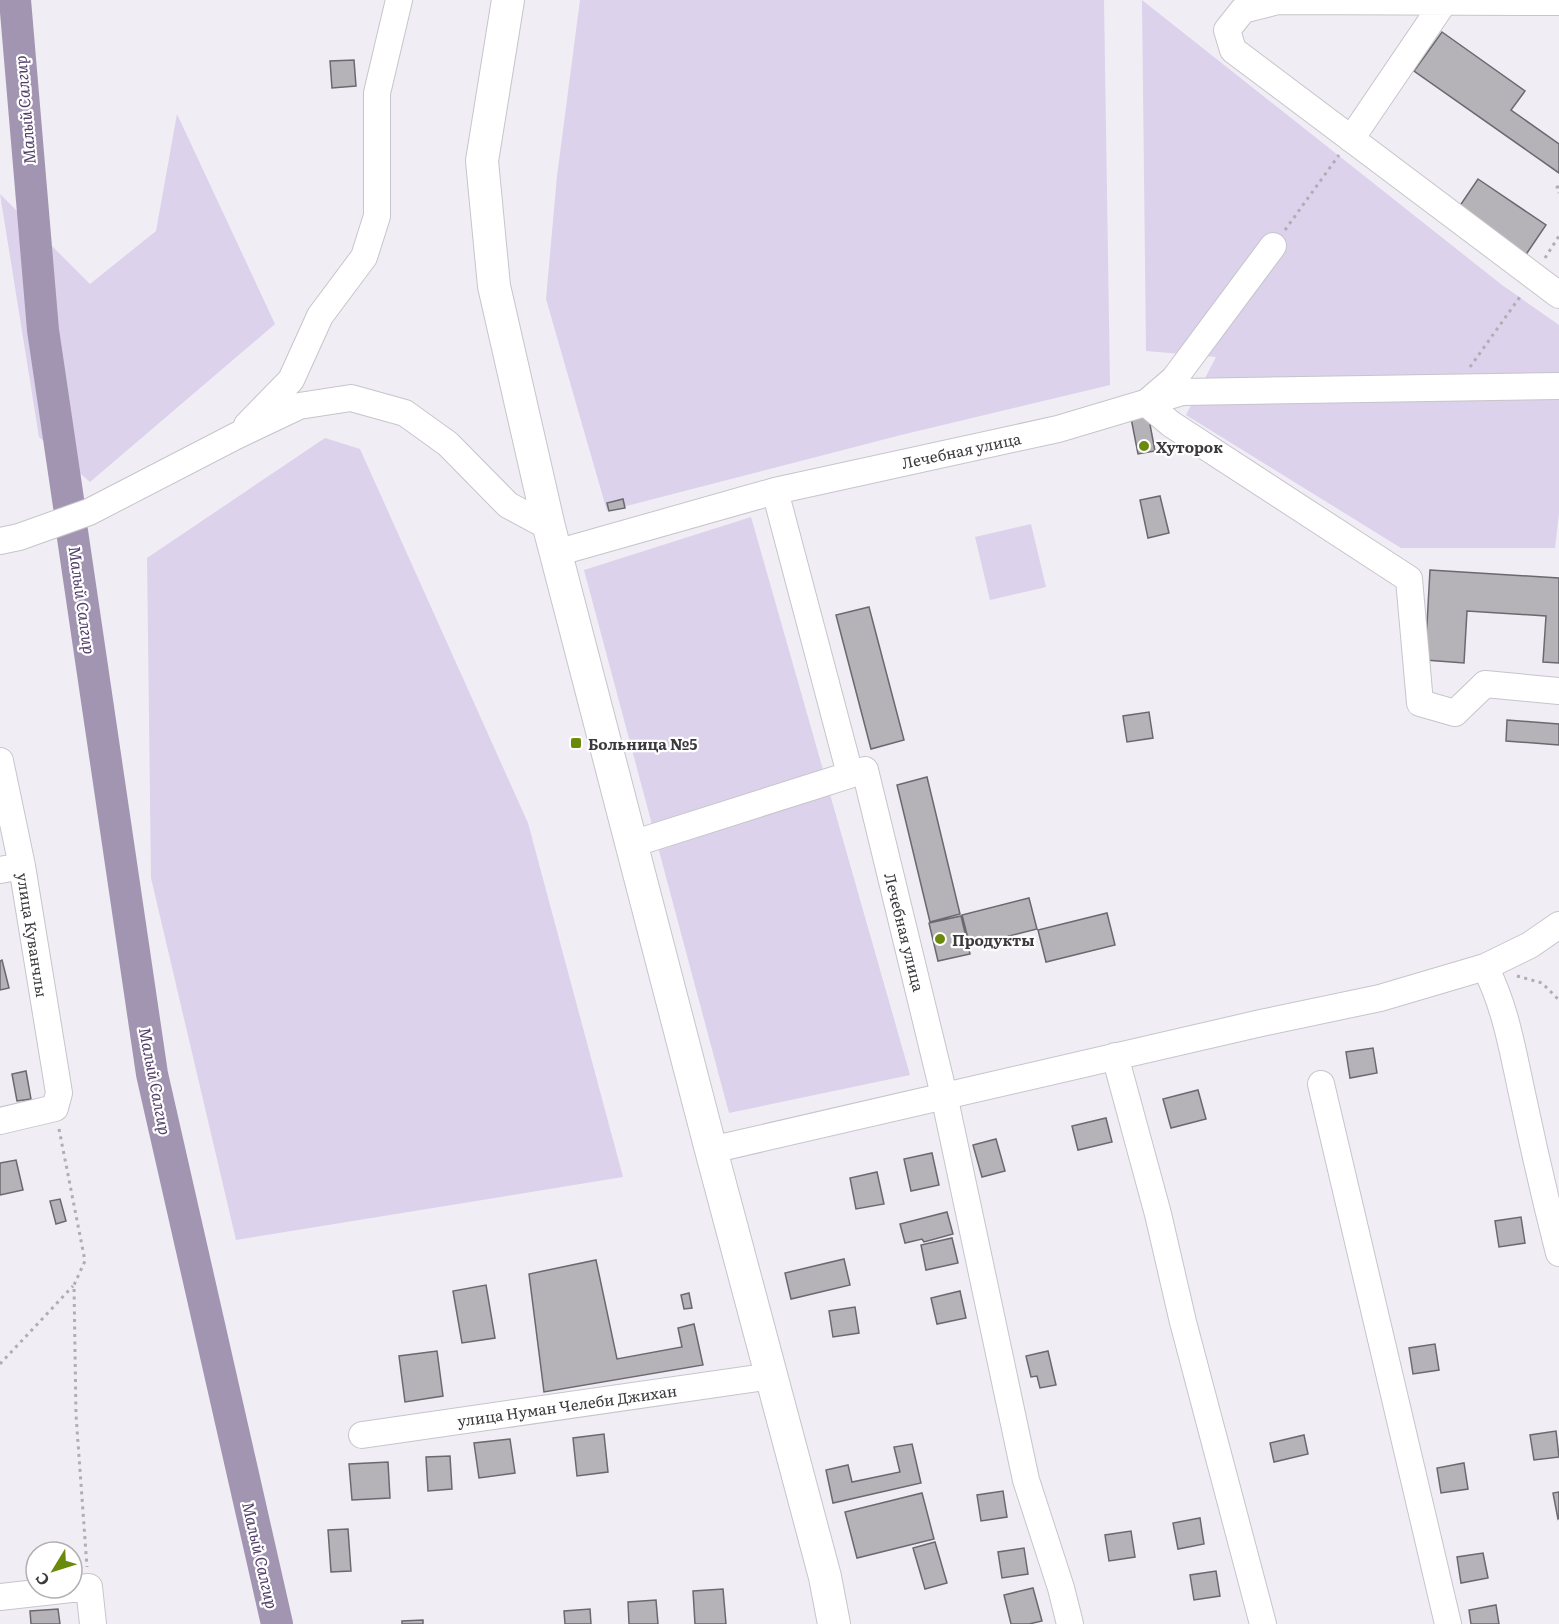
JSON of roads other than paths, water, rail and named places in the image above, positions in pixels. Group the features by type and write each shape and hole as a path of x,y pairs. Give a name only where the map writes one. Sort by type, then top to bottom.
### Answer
{"main road":[{"path":"508,0 482,161 494,286 552,540 825,1577 834,1624"}],"street":[{"path":"236,436 291,380 320,316 364,257 377,216 377,93 399,0"},
{"path":"1559,2 1278,1 1244,10 1227,30 1233,50 1559,295"},
{"path":"1351,139 1444,2"},
{"path":"1274,246 1174,379 1146,403 1172,424 1410,579 1420,703 1455,713 1485,684 1559,691"},
{"name":"Лечебная улица","path":"552,540 1058,429 1182,392 1559,387"},
{"path":"0,541 19,537 89,512 299,406 351,398 405,413 448,444 508,505 552,540"},
{"name":"Лечебная улица","path":"775,491 857,772 945,1095 1026,1480 1061,1588 1070,1624"},
{"name":"улица Куванчлы","path":"0,762 11,868 59,1093 55,1108 0,1120"},
{"path":"632,844 857,772"},
{"path":"711,1150 1115,1056 1380,998 1485,967 1530,945 1559,925"},
{"path":"1485,967 1494,985 1506,1023 1559,1254"},
{"path":"1115,1056 1263,1624"},
{"path":"1321,1084 1448,1624"},
{"name":"улица Нуман Челеби Джихан","path":"362,1435 772,1376"},
{"path":"0,1597 89,1587 93,1624"}],"waterway":[{"name":"Малый Салгир","path":"15,0 43,330 69,506"},
{"name":"Малый Салгир","path":"72,531 152,1074 277,1624"}],"place":[{"name":"Хуторок","path":"1144,446"},
{"name":"Больница №5","path":"576,743"},
{"name":"Продукты","path":"940,939"}]}
